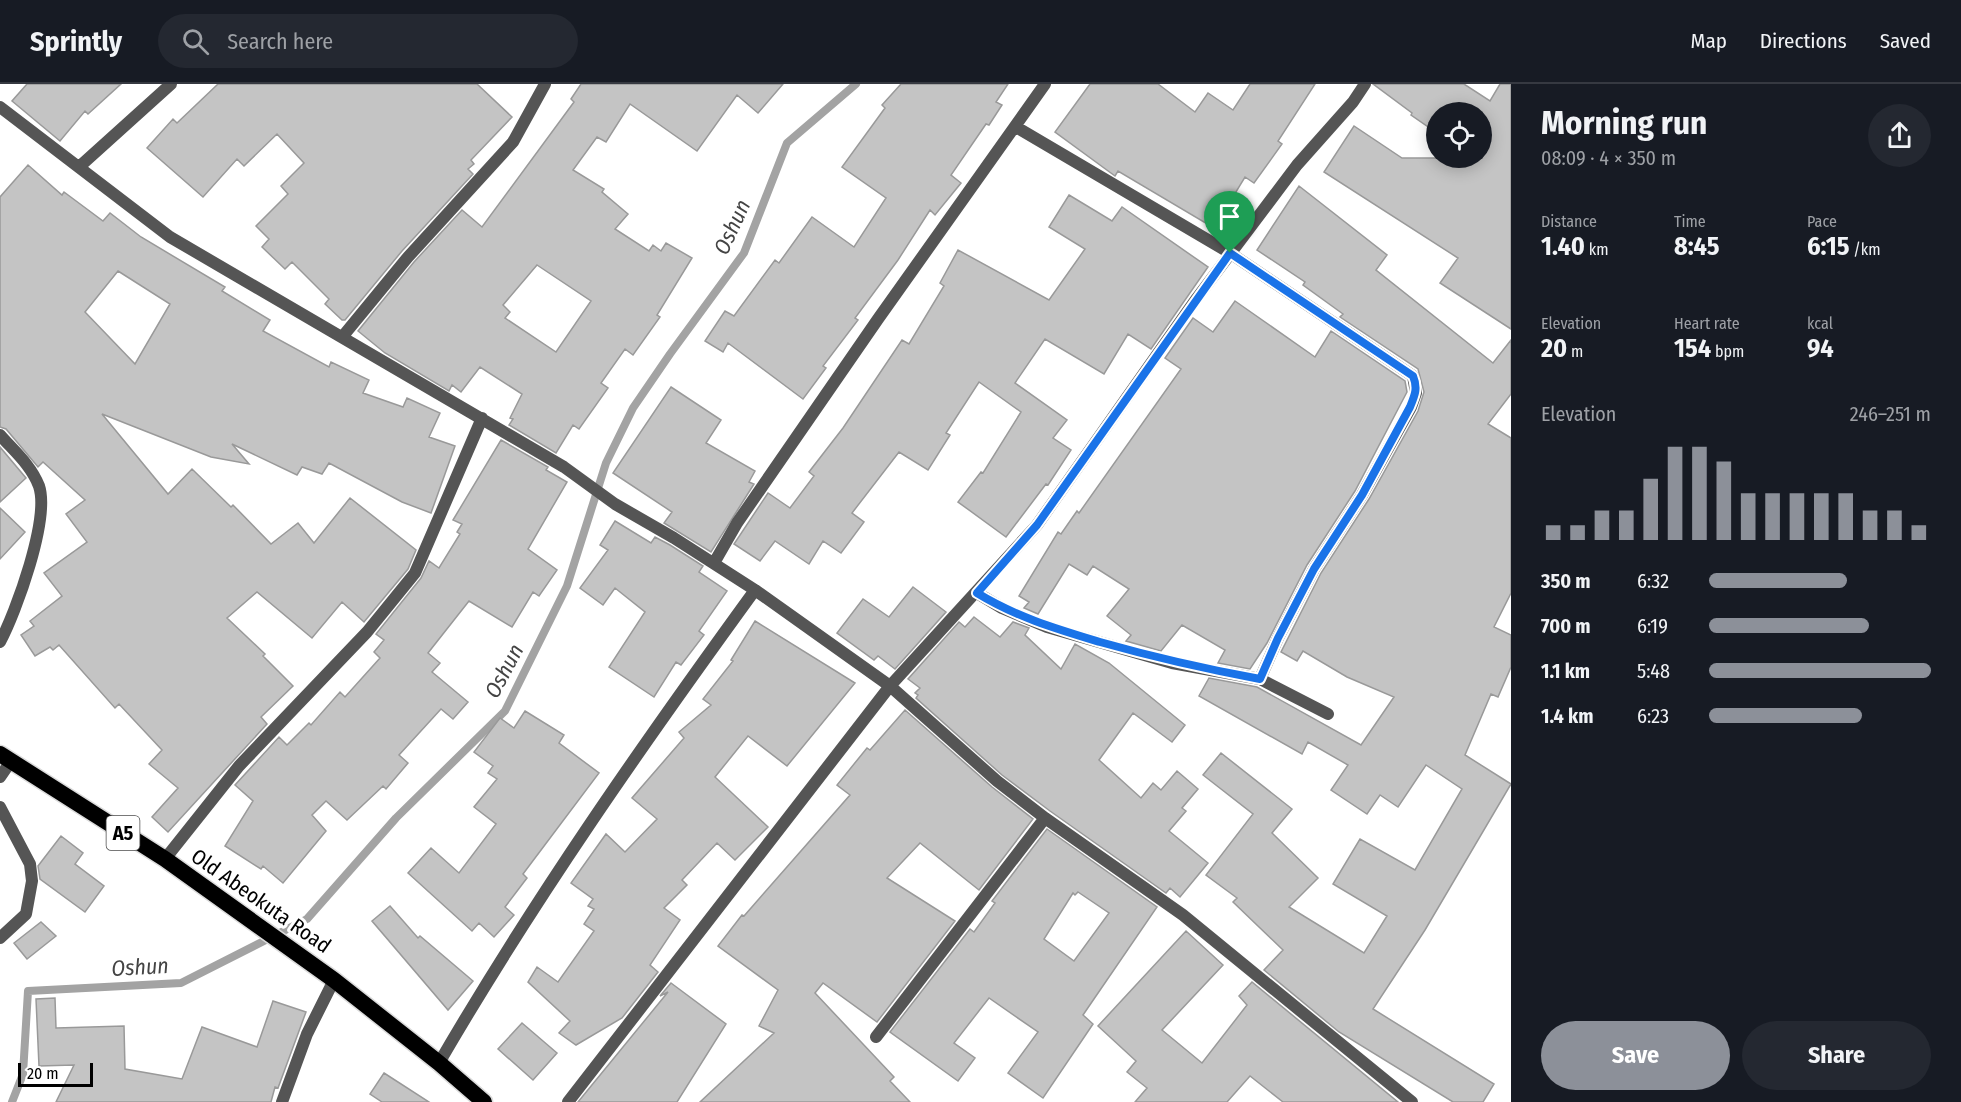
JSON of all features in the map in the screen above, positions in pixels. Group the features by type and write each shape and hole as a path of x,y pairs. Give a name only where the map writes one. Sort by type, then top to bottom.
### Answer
{"highway":[{"name":"Old Abeokuta Road","path":"6,758 165,860 334,980 439,1063 484,1102"}],"street":[{"path":"79,167 171,84"},
{"path":"343,336 408,258 513,142 545,84"},
{"path":"714,563 737,523 1045,84"},
{"path":"568,1102 890,686 1037,525 1230,253 1297,165 1353,102 1365,84"},
{"path":"0,107 170,237 564,467 615,504 755,590 890,686 997,781 1045,818 1183,915 1412,1102"},
{"path":"1016,127 1230,253 1413,376 1416,393 1410,407 1362,495 1314,569 1278,638 1260,679"},
{"path":"165,860 239,766 367,632 415,573 482,418"},
{"path":"0,435 28,465 39,488 41,510 34,552 0,642"},
{"path":"439,1063 495,967 587,825 755,590"},
{"path":"977,593 1002,608 1047,627 1172,663 1260,679 1328,714"},
{"path":"0,777 6,758"},
{"path":"0,807 30,864 32,881 26,914 0,939"},
{"path":"876,1037 1045,818"},
{"path":"282,1102 308,1034 334,980"}],"building":[{"path":"27,84 121,84 88,114 85,111 60,141 12,101"},
{"path":"218,84 477,84 512,117 471,160 474,164 468,169 473,174 402,251 345,320 342,320 325,304 329,299 292,262 285,269 262,247 269,239 256,226 288,194 281,186 304,163 277,134 244,166 237,159 203,197 147,148 173,119 177,123"},
{"path":"581,84 783,84 758,113 737,95 697,151 630,104 606,142 597,137 573,170 604,189 602,192 628,214 615,229 649,251 653,245 661,251 666,243 692,258 657,315 660,317 633,355 625,349 601,383 608,388 579,429 573,425 556,453 509,425 522,394 480,367 461,392 452,385 449,391 385,353 358,331 414,262 462,210 482,227 574,102 571,99","holes":["537,265 591,301 556,352 505,318 510,312 503,305"]},
{"path":"901,84 1008,84 996,102 1002,105 951,175 961,183 935,215 930,210 898,260 855,318 858,320 823,366 826,368 803,399 728,343 723,352 705,341 725,311 734,316 775,260 779,263 812,217 854,247 886,198 842,167 885,108 882,105"},
{"path":"1090,84 1158,84 1195,112 1208,93 1233,110 1250,84 1315,84 1278,141 1282,144 1254,183 1245,177 1214,228 1118,171 1115,176 1055,132"},
{"path":"1373,84 1464,84 1490,101 1500,84 1511,84 1511,329 1440,283 1458,258 1324,172 1354,126 1402,158 1426,158 1426,168 1492,168 1492,102 1426,102 1426,125 1411,115 1412,113"},
{"path":"28,165 62,195 64,192 103,221 110,213 141,237 225,287 222,291 270,320 263,331 329,367 331,362 369,380 363,393 403,407 407,398 440,413 429,437 455,446 431,513 402,502 329,463 322,474 302,467 297,475 232,444 249,464 211,457 102,414 168,494 192,469 231,507 233,505 271,544 298,523 314,543 350,498 416,550 408,569 364,622 342,602 312,638 257,592 227,618 265,654 263,656 293,686 261,717 267,724 168,832 152,817 178,788 149,764 162,750 119,704 115,708 59,645 53,650 50,647 35,656 21,635 34,626 30,621 62,596 44,573 87,542 66,514 85,500 43,462 38,467 6,429 0,427 0,197","holes":["118,271 170,304 135,364 85,312"]},
{"path":"1299,186 1387,255 1376,270 1493,363 1511,340 1511,394 1488,424 1511,438 1511,593 1494,627 1511,635 1511,667 1498,697 1491,694 1465,755 1511,784 1425,930 1373,1009 1494,1084 1483,1102 1453,1102 1339,1032 1264,970 1283,950 1233,902 1237,898 1206,875 1253,814 1203,775 1221,753 1292,809 1272,833 1318,878 1289,907 1364,953 1387,916 1333,884 1360,839 1415,870 1462,789 1426,765 1398,807 1380,795 1367,814 1331,790 1348,765 1308,742 1302,754 1199,696 1209,678 1257,687 1361,745 1394,697 1347,677 1303,651 1297,661 1281,652 1321,573 1369,499 1418,411 1424,392 1418,369 1340,317 1343,314 1303,285 1305,282 1257,250"},
{"path":"1069,195 1112,221 1122,207 1208,267 1151,349 1128,334 1104,374 1045,339 1015,383 1067,420 1053,438 1071,450 1048,485 1046,484 1006,537 958,502 981,472 983,473 1021,412 979,382 946,433 950,435 928,470 899,452 852,513 864,522 841,553 823,541 809,564 775,541 760,561 734,544 768,493 790,508 814,476 809,472 843,428 902,340 909,344 944,286 940,283 958,250 1049,300 1085,249 1049,227"},
{"path":"1235,301 1315,357 1331,331 1405,381 1407,392 1355,491 1307,565 1267,643 1250,669 1218,663 1225,650 1182,625 1161,651 1126,641 1131,635 1107,616 1129,589 1093,566 1087,575 1069,564 1038,614 1024,608 1029,602 1019,596 1058,532 1061,534 1077,511 1079,513 1181,369 1165,358 1193,318 1213,332"},
{"path":"671,387 721,420 706,443 755,471 749,482 754,484 711,552 664,523 672,512 613,473"},
{"path":"501,440 548,467 546,470 567,482 528,549 557,570 539,596 533,592 512,627 469,601 428,653 440,663 432,672 468,702 453,719 441,709 399,755 408,763 386,789 383,786 347,820 326,801 312,815 326,831 283,883 263,866 261,869 225,846 253,801 235,785 279,737 287,745 309,723 311,725 340,692 345,697 380,658 374,652 384,640 376,634 421,578 429,561 439,568 460,534 457,532 462,524 453,520"},
{"path":"0,447 26,478 0,502"},
{"path":"0,508 25,532 0,559"},
{"path":"615,521 651,543 655,537 670,545 703,566 699,572 727,591 699,631 704,635 681,665 676,662 654,697 609,667 645,612 615,588 603,605 580,588 608,550 600,545"},
{"path":"913,587 946,612 895,669 878,656 874,660 837,633 863,599 889,617"},
{"path":"974,617 1000,637 1013,622 1029,628 1025,635 1061,669 1075,644 1109,663 1185,725 1172,742 1133,713 1099,760 1141,798 1153,783 1161,790 1177,771 1198,789 1182,808 1186,811 1169,831 1208,863 1180,897 1170,888 1166,893 1002,775 916,698 918,695 915,693 920,688 908,679 959,622 965,627"},
{"path":"755,621 855,683 787,766 748,736 715,777 768,827 735,860 717,843 682,880 687,885 664,908 680,920 650,965 658,972 622,1018 576,1045 559,1033 570,1021 528,982 537,967 558,982 594,931 584,924 594,909 588,906 593,899 571,883 606,834 625,852 657,819 632,798 684,738 679,732 711,705 703,699 733,661 731,660"},
{"path":"905,710 992,787 1033,819 979,890 920,843 887,878 955,921 877,1022 823,983 815,993 894,1077 890,1081 910,1102 700,1102 774,1033 759,1026 778,990 718,946 742,915 744,916 850,795 837,785 867,748 870,750"},
{"path":"525,711 564,735 559,743 599,773 523,874 527,878 505,907 514,915 494,937 479,923 472,931 408,873 431,848 459,873 496,824 474,807 497,779 488,773 493,766 474,752 500,718 514,728"},
{"path":"1047,829 1157,907 1083,1015 1093,1024 1043,1098 1008,1073 1038,1032 989,998 954,1043 975,1058 958,1081 890,1032 970,929 974,932 995,903 992,901","holes":["1078,892 1109,913 1074,961 1044,939 1073,893 1075,895"]},
{"path":"61,836 83,853 75,864 104,886 85,912 40,879 38,866"},
{"path":"390,906 418,938 420,936 473,981 448,1010 372,921"},
{"path":"41,922 56,936 27,959 14,943"},
{"path":"1186,931 1223,965 1162,1030 1202,1063 1247,1005 1239,996 1252,982 1398,1102 1283,1102 1250,1076 1227,1102 1135,1102 1147,1088 1127,1072 1136,1061 1098,1026"},
{"path":"671,983 726,1024 677,1102 578,1102 668,992 660,996"},
{"path":"55,998 56,1028 124,1026 125,1069 182,1079 202,1027 257,1047 273,1001 306,1012 271,1102 56,1102 74,1065 39,1066 36,999"},
{"path":"522,1023 557,1053 533,1080 498,1049"},
{"path":"384,1073 429,1102 382,1102 370,1094"}],"waterway":[{"name":"Oshun","path":"12,1102 23,1074 28,991 181,983 307,919 396,818 505,711 567,586 606,463 633,408 744,253 787,143 856,84"}],"route":[{"path":"1230,253 1413,376 1416,385 1416,393 1410,407 1362,495 1314,569 1278,638 1260,679 1172,663 1047,627 1002,608 977,593 1037,525 1230,253"}]}
